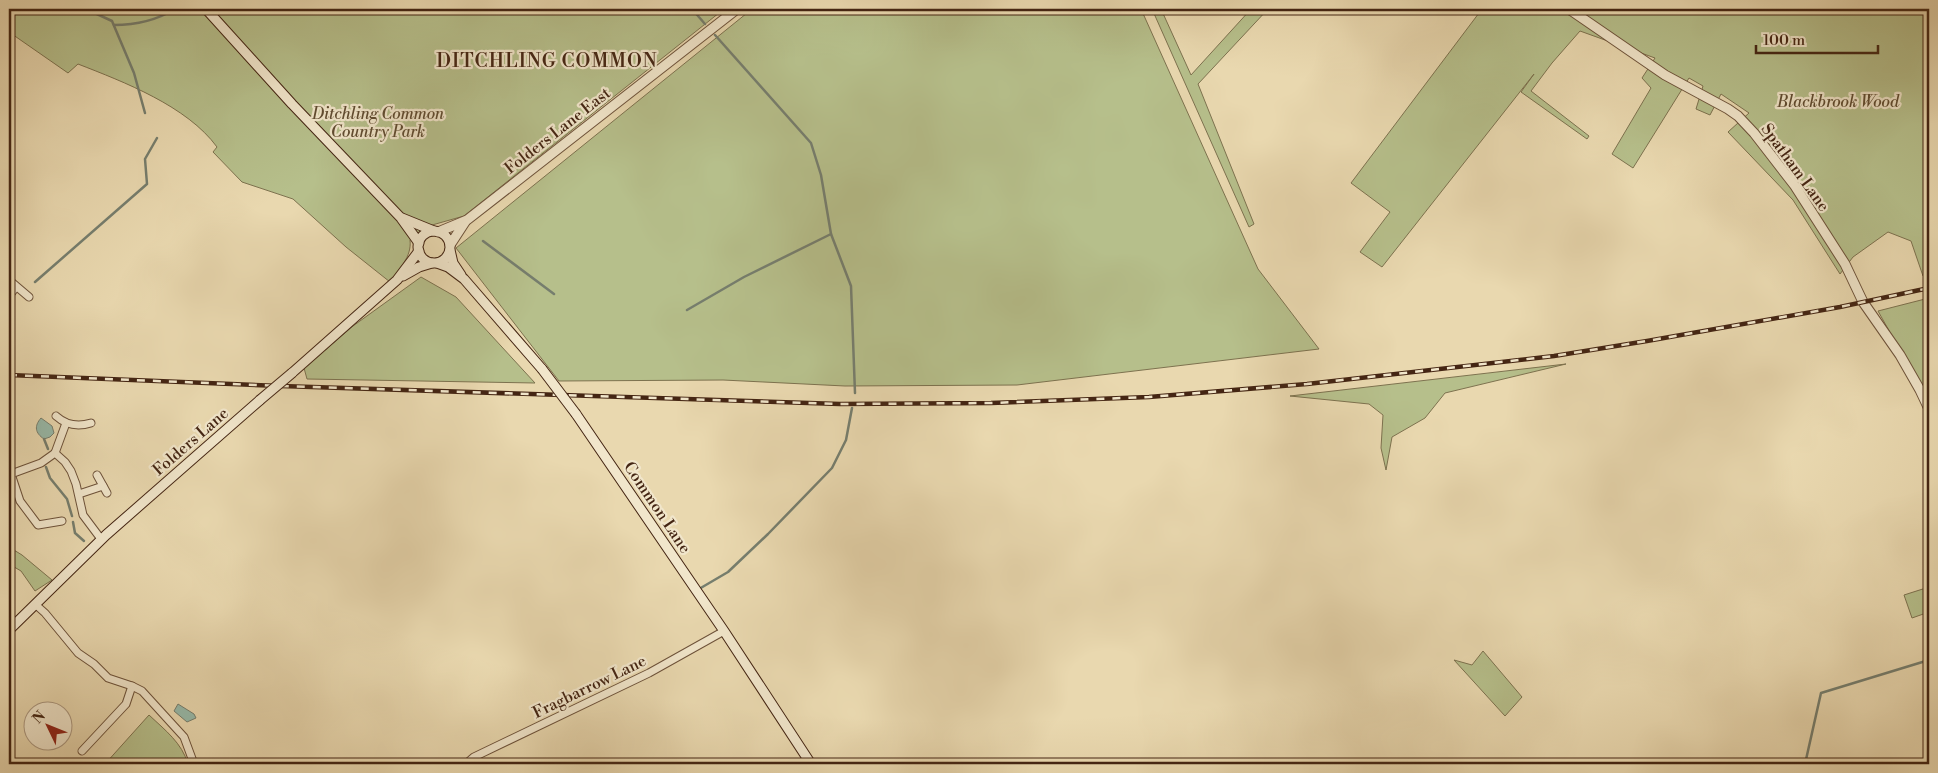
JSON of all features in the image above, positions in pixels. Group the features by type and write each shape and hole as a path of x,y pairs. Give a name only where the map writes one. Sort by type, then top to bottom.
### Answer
{"main road":[{"path":"206,9 292,104 401,218 419,247 424,259 435,263 446,258 450,247 446,236 401,218"},
{"name":"Folders Lane East","path":"436,231 467,220 737,9"},
{"name":"Spatham Lane","path":"1569,9 1658,71 1728,109 1738,116 1754,133 1800,193 1845,264 1863,302 1900,355 1929,409"},
{"name":"Folders Lane East","path":"450,247 467,220"},
{"path":"419,247 423,236 436,231"},
{"name":"Folders Lane","path":"397,280 419,247"},
{"name":"Common Lane","path":"450,247 454,263 464,279 542,369 576,414 724,631 811,764"},
{"name":"Folders Lane","path":"9,630 102,539 397,280 419,267 435,263"},
{"name":"Common Lane","path":"435,263 448,267 464,279"}],"street":[{"path":"9,280 29,297"},
{"path":"9,296 16,287"},
{"path":"56,416 66,423 82,425 91,423"},
{"path":"62,522 38,525 20,501 10,471 41,463 55,453 66,423"},
{"path":"55,453 65,462 70,471 85,519 102,539"},
{"path":"78,494 105,490 98,475"},
{"path":"36,605 78,653 94,664 108,678 142,691 184,737 194,764"},
{"name":"Fragbarrow Lane","path":"466,764 474,757 649,673 724,631"},
{"path":"82,750 126,704 132,686"}],"green space":[{"name":"Ditchling Common Country Park","path":"9,9 724,9 464,216 425,227 410,240 407,257 390,282 346,247 293,199 242,182 213,152 217,147 204,132 172,107 134,87 78,64 68,73 9,32"},
{"path":"752,9 1141,9 1258,269 1319,349 1017,385 845,386 723,380 559,381 456,248"},
{"path":"1152,9 1161,9 1191,75 1251,9 1268,9 1198,84 1254,224 1249,227"},
{"name":"Blackbrook Wood","path":"1482,9 1558,9 1569,15 1573,9 1929,9 1929,275 1923,276 1911,241 1888,232 1853,257 1840,274 1793,200 1728,132 1749,113 1721,94 1710,115 1696,109 1703,86 1689,78 1633,168 1612,154 1651,88 1642,78 1655,58 1580,31 1531,91 1589,136 1587,139 1521,92 1534,74 1382,267 1360,252 1390,212 1351,183"},
{"path":"421,277 456,297 535,383 307,379 304,368 353,326"},
{"path":"1929,298 1929,402 1878,311"},
{"path":"1566,364 1445,393 1425,418 1392,437 1386,470 1381,448 1383,415 1369,404 1290,396"},
{"path":"9,547 22,555 52,580 35,591 21,571 9,564"},
{"path":"1929,587 1929,612 1912,618 1904,595"},
{"path":"1483,651 1522,697 1505,716 1454,660 1472,665"},
{"path":"149,715 177,743 188,764 105,764"}],"shaded area":[{"path":"41,418 52,426 54,433 44,439 36,429"},
{"path":"178,704 194,714 196,718 187,722 174,711"}],"waterway":[{"path":"86,9 112,21 134,73 145,113"},
{"path":"114,25 146,21 175,9"},
{"path":"692,9 705,24"},
{"path":"715,35 811,143 821,175 831,234 851,286 855,393"},
{"path":"35,282 147,184 145,159 157,138"},
{"path":"687,310 744,277 831,234"},
{"path":"483,241 554,294"},
{"path":"699,589 728,572 832,468 846,440 852,408"},
{"path":"44,439 48,449"},
{"path":"46,467 50,478 67,499 72,516"},
{"path":"73,522 75,533 84,541"},
{"path":"1805,764 1821,693 1929,660"}],"railway":[{"path":"9,375 281,386 840,404 991,403 1149,397 1307,384 1554,356 1840,307 1929,288"}],"district":[{"name":"DITCHLING COMMON","path":"547,60"}]}
